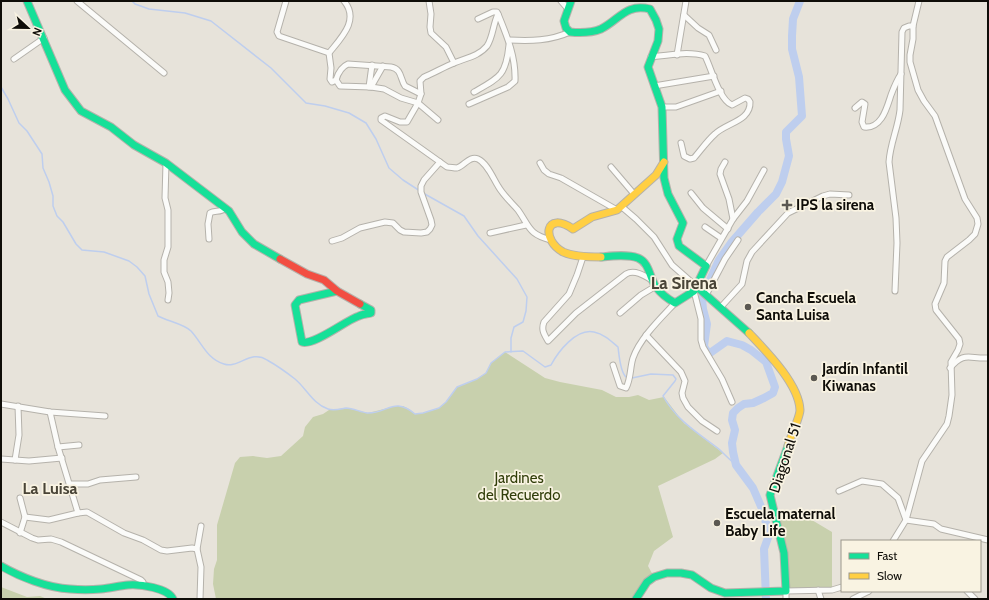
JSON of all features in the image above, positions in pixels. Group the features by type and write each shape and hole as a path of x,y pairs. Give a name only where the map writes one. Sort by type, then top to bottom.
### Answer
{"street":[{"path":"27,1 66,90 81,111 111,127 134,145 166,163 225,208 232,215 242,232 254,244 307,274 324,280 337,291 371,310 371,312 358,316 321,337 305,343 302,342 295,306 296,302 337,291"},
{"path":"77,1 164,73"},
{"path":"286,1 278,32 279,36 329,52"},
{"path":"336,80 332,82 330,80 331,68 329,52 347,30 350,22 347,4 344,1"},
{"path":"429,1 431,32 446,47 454,63"},
{"path":"561,1 568,10"},
{"path":"570,32 563,24 563,19 571,1"},
{"path":"677,54 686,1"},
{"path":"893,540 906,520 922,461 942,433 949,416 952,395 950,362 960,344 958,339 936,310 935,304 944,283 945,261 947,257 975,234 978,224 977,218 965,199 939,124 918,90 910,62 913,26 919,1"},
{"path":"509,40 545,40 556,38 570,32 579,33 600,29 610,23 628,4 634,2 640,2 654,14 659,32 658,41 648,67 662,107 664,178 668,194 684,225 676,237 676,241 679,246 706,266"},
{"path":"469,104 508,87 515,81 516,69 509,40 498,14 493,12 478,19"},
{"path":"498,14 490,41 476,55 454,63 421,79 419,83 421,94 418,104 407,122 400,122 385,116 381,118 381,120 447,167 458,167 471,159 479,159 532,232 540,237 551,240"},
{"path":"684,15 709,36 716,50"},
{"path":"895,291 897,243 896,218 889,154 899,120 902,32 904,28 913,26"},
{"path":"14,59 44,38"},
{"path":"474,92 494,81 505,69 508,59 509,40"},
{"path":"651,57 677,54 700,54 705,56 720,91 728,103 732,105 745,98 748,99 750,106 746,115 716,132 694,158 690,159 684,156 681,143"},
{"path":"336,80 344,65 383,66 399,70 405,86 421,94"},
{"path":"370,87 372,65"},
{"path":"370,87 383,66"},
{"path":"856,108 862,102 865,104 862,122 864,127 871,126 876,123 884,115 901,73"},
{"path":"654,86 714,76"},
{"path":"336,80 340,86 384,89 408,101 418,104 438,120"},
{"path":"662,107 676,106 720,91"},
{"path":"332,241 342,238 360,228 385,222 393,223 404,232 420,233 430,230 432,225 431,220 421,192 421,186 424,180 440,162"},
{"path":"654,284 648,266 642,260 635,258 583,257 560,250 548,234 549,228 553,223 564,223 573,229 579,227 595,216 609,214 619,209 656,175 664,162"},
{"path":"725,162 720,169 720,174 730,199 733,219"},
{"path":"166,163 165,198 168,210 168,247 164,260 164,272 168,282 168,300"},
{"path":"540,163 548,174 561,178 636,219 654,237 672,265 720,308 742,284 747,261 752,252 788,213 823,196 830,194 849,195"},
{"path":"611,167 634,194"},
{"path":"732,402 722,379 703,347 701,340 701,319 697,289 706,266 733,219 747,201 764,170"},
{"path":"691,194 703,208 728,229"},
{"path":"208,239 210,213 213,211 221,211 225,208"},
{"path":"490,233 526,225"},
{"path":"705,227 722,238"},
{"path":"707,296 725,259 738,240"},
{"path":"583,257 569,294 542,326 542,331 548,341 576,313 629,272 636,272 654,284 664,296 675,303"},
{"path":"620,313 654,284"},
{"path":"614,365 620,386 626,388 634,356 646,335 675,303 697,289"},
{"name":"Diagonal 51","path":"720,308 746,331 782,371 796,394 800,411 770,495 785,560 786,599"},
{"path":"646,335 681,372 685,381 682,392 683,398 688,407 702,421 717,431"},
{"path":"950,368 960,358 988,358"},
{"path":"1,404 50,412 105,416"},
{"path":"15,460 20,435 18,406"},
{"path":"50,412 58,447 78,513"},
{"path":"58,447 78,445"},
{"path":"1,459 15,460 62,458"},
{"path":"70,484 88,484 100,480 136,477"},
{"path":"839,491 862,481 882,484 898,498 906,520"},
{"path":"20,498 25,517 20,533"},
{"path":"25,517 49,520 87,512 124,533 143,540 161,550 198,549"},
{"path":"906,520 934,524 941,529 988,540"},
{"path":"1,522 20,533 38,540 51,539 61,542 141,580 143,582 143,586"},
{"path":"200,599 201,567 198,549 201,526"},
{"path":"1,566 13,573 37,582 69,589 101,589 130,585 143,586 165,591 171,595 173,599"},
{"path":"636,599 647,582 654,577 668,573 692,575 711,588 725,593 832,590 841,587"},
{"path":"818,590 821,599"},
{"path":"853,599 867,592"}],"green space":[{"name":"Jardines del Recuerdo","path":"505,352 545,378 602,390 616,397 638,395 649,400 664,397 684,423 723,453 715,459 658,486 673,537 654,551 648,566 654,577 636,599 216,599 213,584 214,569 217,560 217,525 235,463 240,457 253,456 267,458 281,456 303,436 305,427 313,417 323,414 329,410 347,408 368,413 396,406 403,406 415,414 439,408 446,402 457,387 477,379 486,373 491,363"},
{"path":"795,510 832,532 832,590 786,591 785,560 775,515"},
{"path":"1,587 27,597 40,596 47,599 1,599"}],"waterway":[{"path":"132,1 135,4 149,9 185,13 211,21 271,68 306,103 325,106 349,113 366,123 376,139 389,168 403,180 420,191"},
{"path":"766,599 764,549 769,535 763,511 753,488 736,465 732,443 735,430 732,420 733,413 738,408 744,404 753,403 773,393 775,387 766,362 742,345 727,341 710,353 706,350 704,346 707,324 702,299 719,260 731,243 776,194 782,182 789,156 786,132 802,116 799,77 792,49 793,19 800,1"},
{"path":"1,87 19,123 27,131 42,154 43,168 53,196 53,206 57,216 63,222 76,244 82,250 104,252 129,261 137,267 145,276 149,294 158,316 180,324 191,331 209,355 218,362 229,365 250,358 261,357 295,379 314,400 323,407 332,410 349,408 367,413 374,413 396,406 401,406 415,414 439,408 446,402 457,387 477,379 486,373 491,363 505,352 523,351 545,367 551,365 568,342 574,337 587,332 601,334 618,347 621,367 626,377"},
{"path":"423,193 464,216 478,236 517,279 527,297 526,311 523,322 514,327 511,338 511,352"},
{"path":"632,378 651,374 673,375 676,379 663,396 669,405 681,420 720,450 736,465"}],"traffic: fast":[{"path":"27,1 65,90 81,111 111,127 134,145 166,163 229,211 242,232 254,244 280,259"},
{"path":"571,1 564,21 566,28 570,32 578,33 601,29 623,13 635,8 650,9 656,20 659,29 658,41 648,67 662,107 664,178 668,194 683,223 677,239 679,246 706,266 694,291 675,303 660,292 656,287 645,263 642,260 629,256 601,257"},
{"path":"697,287 749,333"},
{"path":"337,291 299,300 295,305 302,342 307,342 322,337 353,318 371,313 371,310 360,304"},
{"path":"636,599 647,582 654,577 667,573 692,575 711,588 725,593 786,591 784,553 770,495 788,446"},
{"path":"1,566 25,578 53,587 89,590 139,585 160,589 170,595 173,599"}],"traffic: slow":[{"path":"601,257 577,256 563,252 551,241 549,229 552,225 557,223 564,224 573,229 592,217 617,210 656,175 664,162"},
{"path":"749,333 780,368 788,379 798,400 800,413 788,446"}],"traffic: jam":[{"path":"280,259 307,274 324,280 337,291 360,304"}],"place":[{"name":"IPS la sirena","path":"787,205"},
{"name":"Cancha Escuela Santa Luisa","path":"748,307"},
{"name":"Jardín Infantil Kiwanas","path":"814,378"},
{"name":"Escuela maternal Baby Life","path":"717,523"}],"district":[{"name":"La Sirena","path":"684,283"},
{"name":"La Luisa","path":"50,488"}]}
